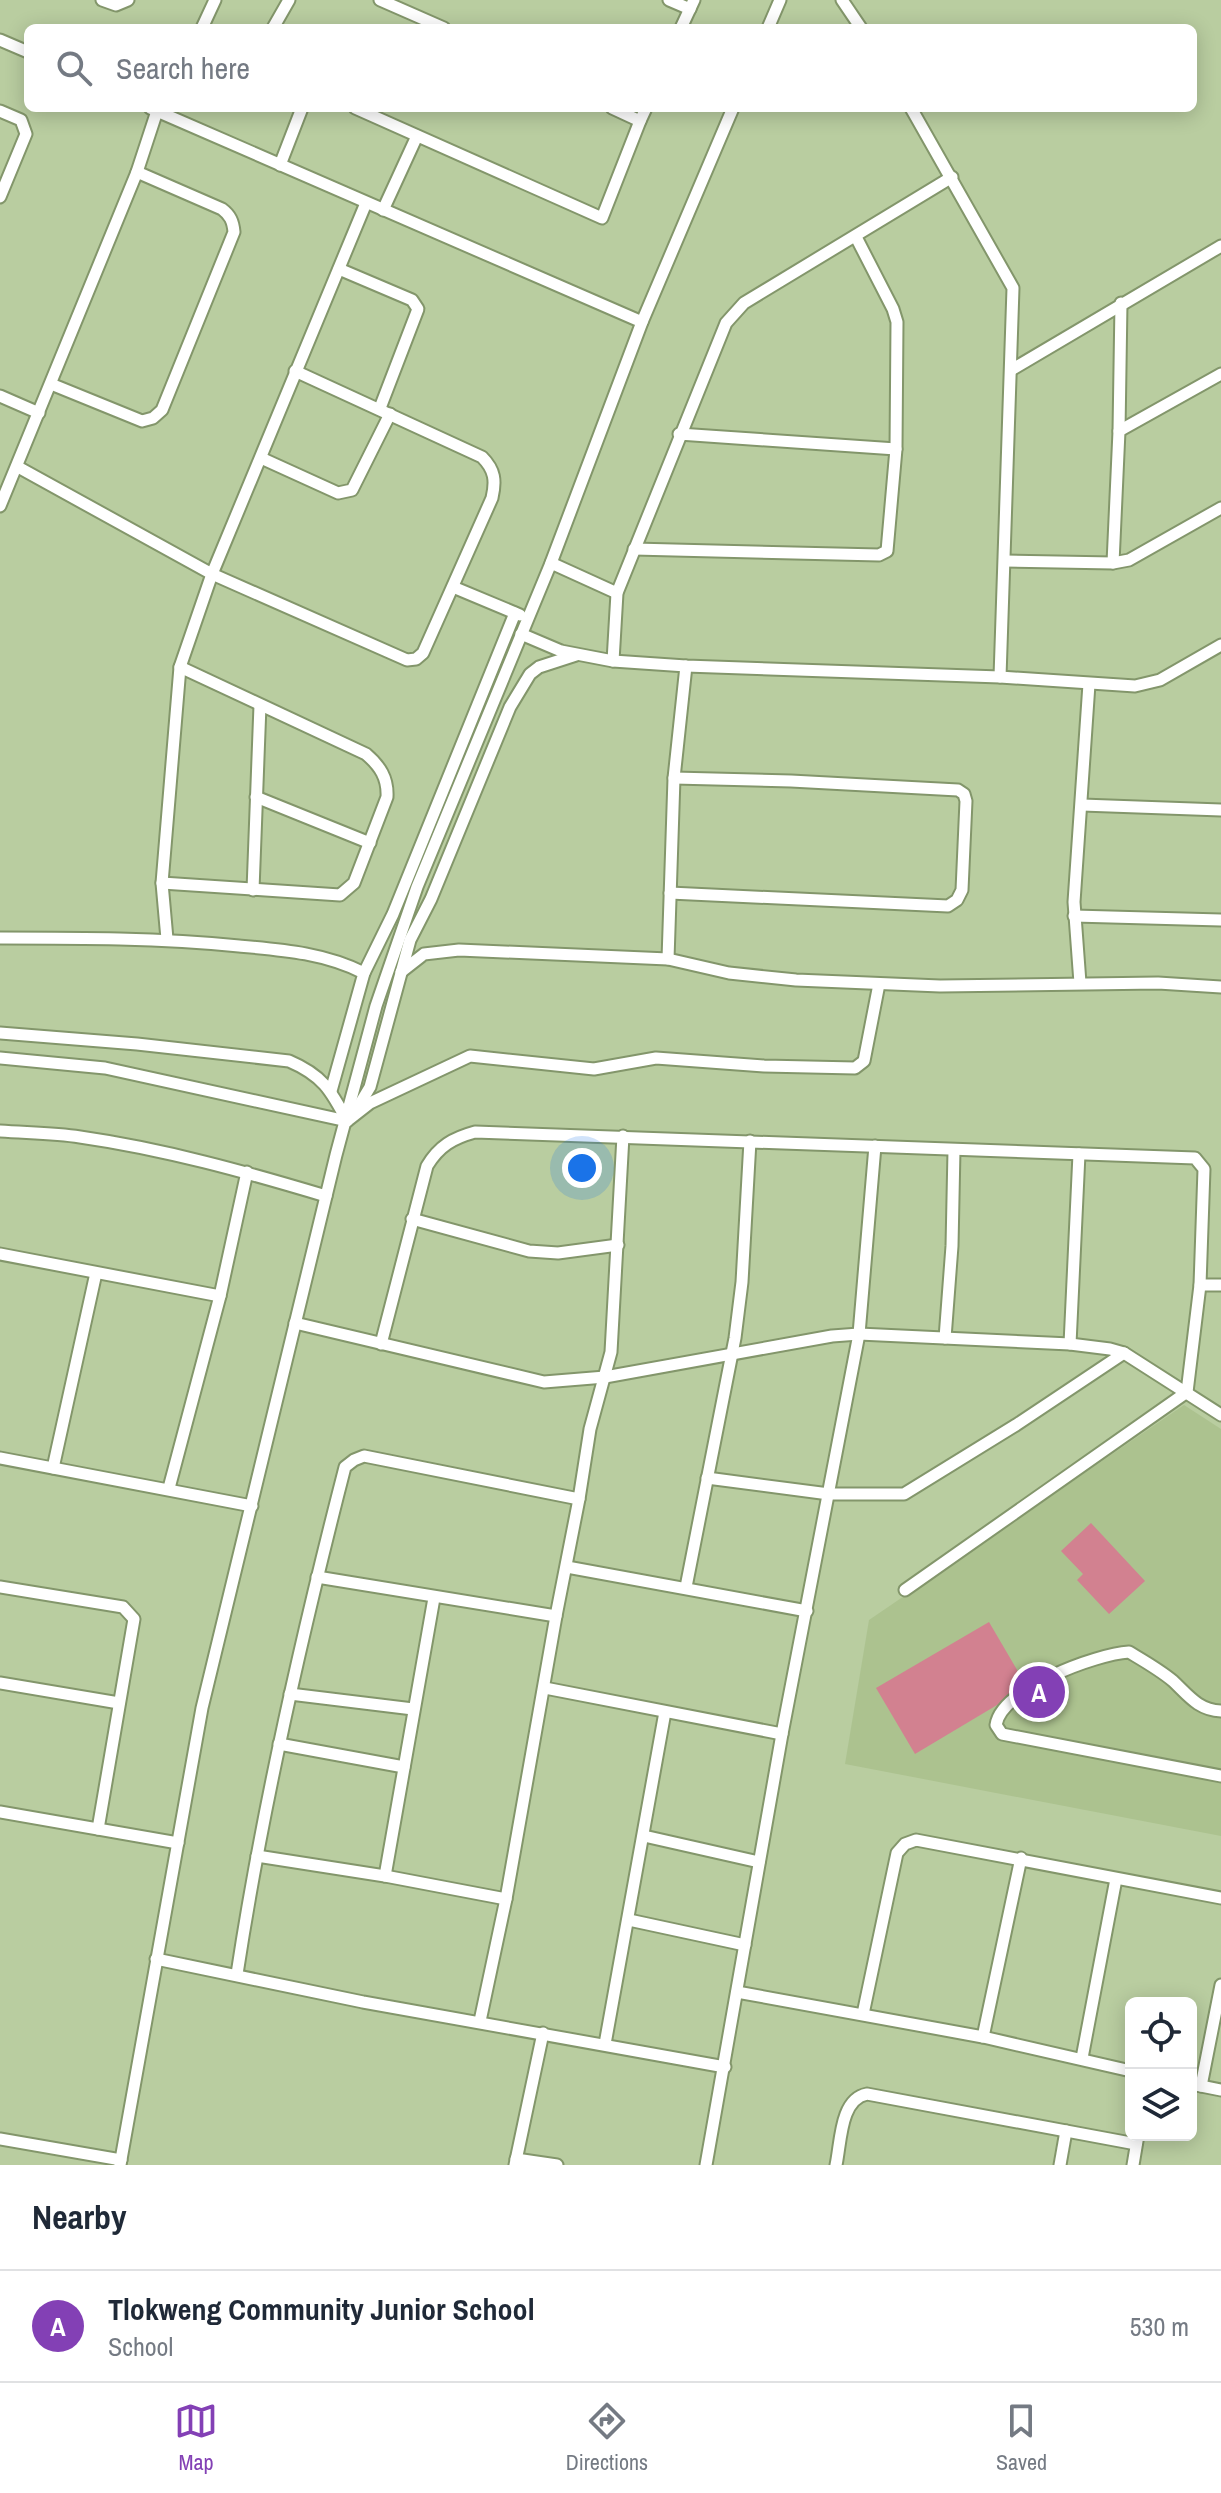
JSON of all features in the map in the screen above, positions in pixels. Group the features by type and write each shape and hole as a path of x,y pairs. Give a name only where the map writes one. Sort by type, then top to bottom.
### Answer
{"street":[{"path":"102,0 116,5 128,0"},
{"path":"204,24 215,0"},
{"path":"275,24 289,0"},
{"path":"380,0 435,24"},
{"path":"669,0 692,5 683,24"},
{"path":"770,24 780,0"},
{"path":"842,0 858,24"},
{"path":"0,40 24,50"},
{"path":"0,111 21,120 26,134 0,197"},
{"path":"0,506 137,172 154,112"},
{"path":"162,112 642,322"},
{"path":"280,165 300,112"},
{"path":"364,112 602,218 644,112"},
{"path":"621,112 640,121"},
{"path":"0,2139 120,2162 202,1708 326,1196 376,1006 399,936 551,563 642,322 731,112"},
{"path":"913,112 1013,288 1000,677"},
{"path":"383,210 417,136"},
{"path":"51,384 142,421 162,410 234,232 231,218 222,209 137,172"},
{"path":"613,661 617,593 726,323 736,309 952,177"},
{"path":"167,939 162,883 180,667 212,574 366,203"},
{"path":"634,549 882,555 888,549 896,449 897,322 856,237"},
{"path":"1011,370 1221,246"},
{"path":"261,458 338,493 345,493 352,490 385,411 418,309 412,300 339,269"},
{"path":"1113,563 1121,303"},
{"path":"18,467 212,574 407,660 416,659 423,653 492,498 495,476 482,457 295,371"},
{"path":"1119,431 1221,374"},
{"path":"0,396 39,413"},
{"path":"679,434 896,449"},
{"path":"1005,561 1113,563 1129,560 1221,508"},
{"path":"551,563 617,593"},
{"path":"453,587 527,618"},
{"path":"331,1091 364,973 393,914 515,613"},
{"path":"521,634 577,655 613,661 1000,677 1089,684 1151,684 1221,645"},
{"path":"348,1117 362,1104 370,1087 410,940 431,899 500,729 524,681 539,667 577,655"},
{"path":"668,959 674,778 686,666"},
{"path":"162,883 340,895 354,883 387,797 388,785 375,762 366,754 180,667"},
{"path":"1080,983 1074,916 1089,684"},
{"path":"253,890 260,705"},
{"path":"670,893 948,906 957,900 962,890 966,801 964,794 958,790 674,778"},
{"path":"256,797 370,843"},
{"path":"1082,805 1221,810"},
{"path":"1074,916 1221,919"},
{"path":"0,938 167,939 314,954 364,973"},
{"path":"401,972 424,954 449,951 668,959 729,973 879,984 961,986 1080,983 1221,987"},
{"path":"0,1058 105,1068 348,1117 370,1103 470,1056 594,1069 656,1058 764,1066 855,1068 864,1061 879,984"},
{"path":"0,1033 289,1061 308,1069 331,1091 348,1117"},
{"path":"0,1132 77,1137 247,1172 326,1196"},
{"path":"381,1344 427,1166 443,1145 475,1132 1191,1157 1199,1160 1204,1169 1200,1285 1187,1392 905,1590"},
{"path":"480,2021 506,1899 590,1429 605,1377 614,1325 623,1136"},
{"path":"686,1587 742,1282 750,1141"},
{"path":"706,2165 782,1734 859,1334 875,1146"},
{"path":"945,1338 952,1246 954,1150"},
{"path":"1070,1344 1079,1154"},
{"path":"169,1488 220,1296 247,1172"},
{"path":"412,1219 529,1251 558,1253 618,1245"},
{"path":"0,1254 220,1296"},
{"path":"53,1468 96,1273"},
{"path":"1200,1285 1221,1285"},
{"path":"295,1323 544,1382 605,1377 731,1352 859,1334 1070,1344 1124,1353 1221,1415"},
{"path":"707,1478 829,1494 894,1496 912,1491 1124,1353"},
{"path":"237,1974 279,1744 345,1467 359,1457 579,1499"},
{"path":"0,1458 252,1506"},
{"path":"567,1567 807,1611"},
{"path":"317,1577 556,1616"},
{"path":"0,1587 127,1610 135,1624 98,1829"},
{"path":"385,1876 434,1598"},
{"path":"1221,1711 1213,1711 1194,1702 1172,1681 1132,1653 1125,1652 1096,1657 1065,1669 1024,1693 1001,1712 996,1722 1002,1734 1221,1776"},
{"path":"0,1683 119,1703"},
{"path":"545,1688 782,1734"},
{"path":"290,1694 413,1709"},
{"path":"605,2044 665,1712"},
{"path":"279,1744 404,1767"},
{"path":"0,1812 178,1843"},
{"path":"644,1836 759,1862"},
{"path":"863,2014 900,1848 916,1840 1221,1898"},
{"path":"257,1856 506,1899"},
{"path":"983,2037 1021,1858"},
{"path":"1082,2058 1116,1879"},
{"path":"629,1920 745,1945"},
{"path":"156,1959 363,2002 725,2067"},
{"path":"1197,2082 1219,2010 1221,1985"},
{"path":"737,1992 983,2037 1125,2069"},
{"path":"543,2033 516,2162 557,2165"},
{"path":"1197,2085 1221,2090"},
{"path":"836,2165 848,2107 861,2095 1066,2131 1125,2138"},
{"path":"1060,2165 1066,2131"},
{"path":"1133,2165 1137,2141"}],"shaded area":[{"path":"1184,1405 1221,1429 1221,1836 845,1764 869,1620"},
{"path":"1091,1523 1145,1581 1109,1614 1077,1580 1083,1574 1061,1551"},
{"path":"989,1622 1027,1687 915,1754 876,1688"}],"place":[{"name":"Tlokweng Community Junior School","path":"1039,1692"}]}
